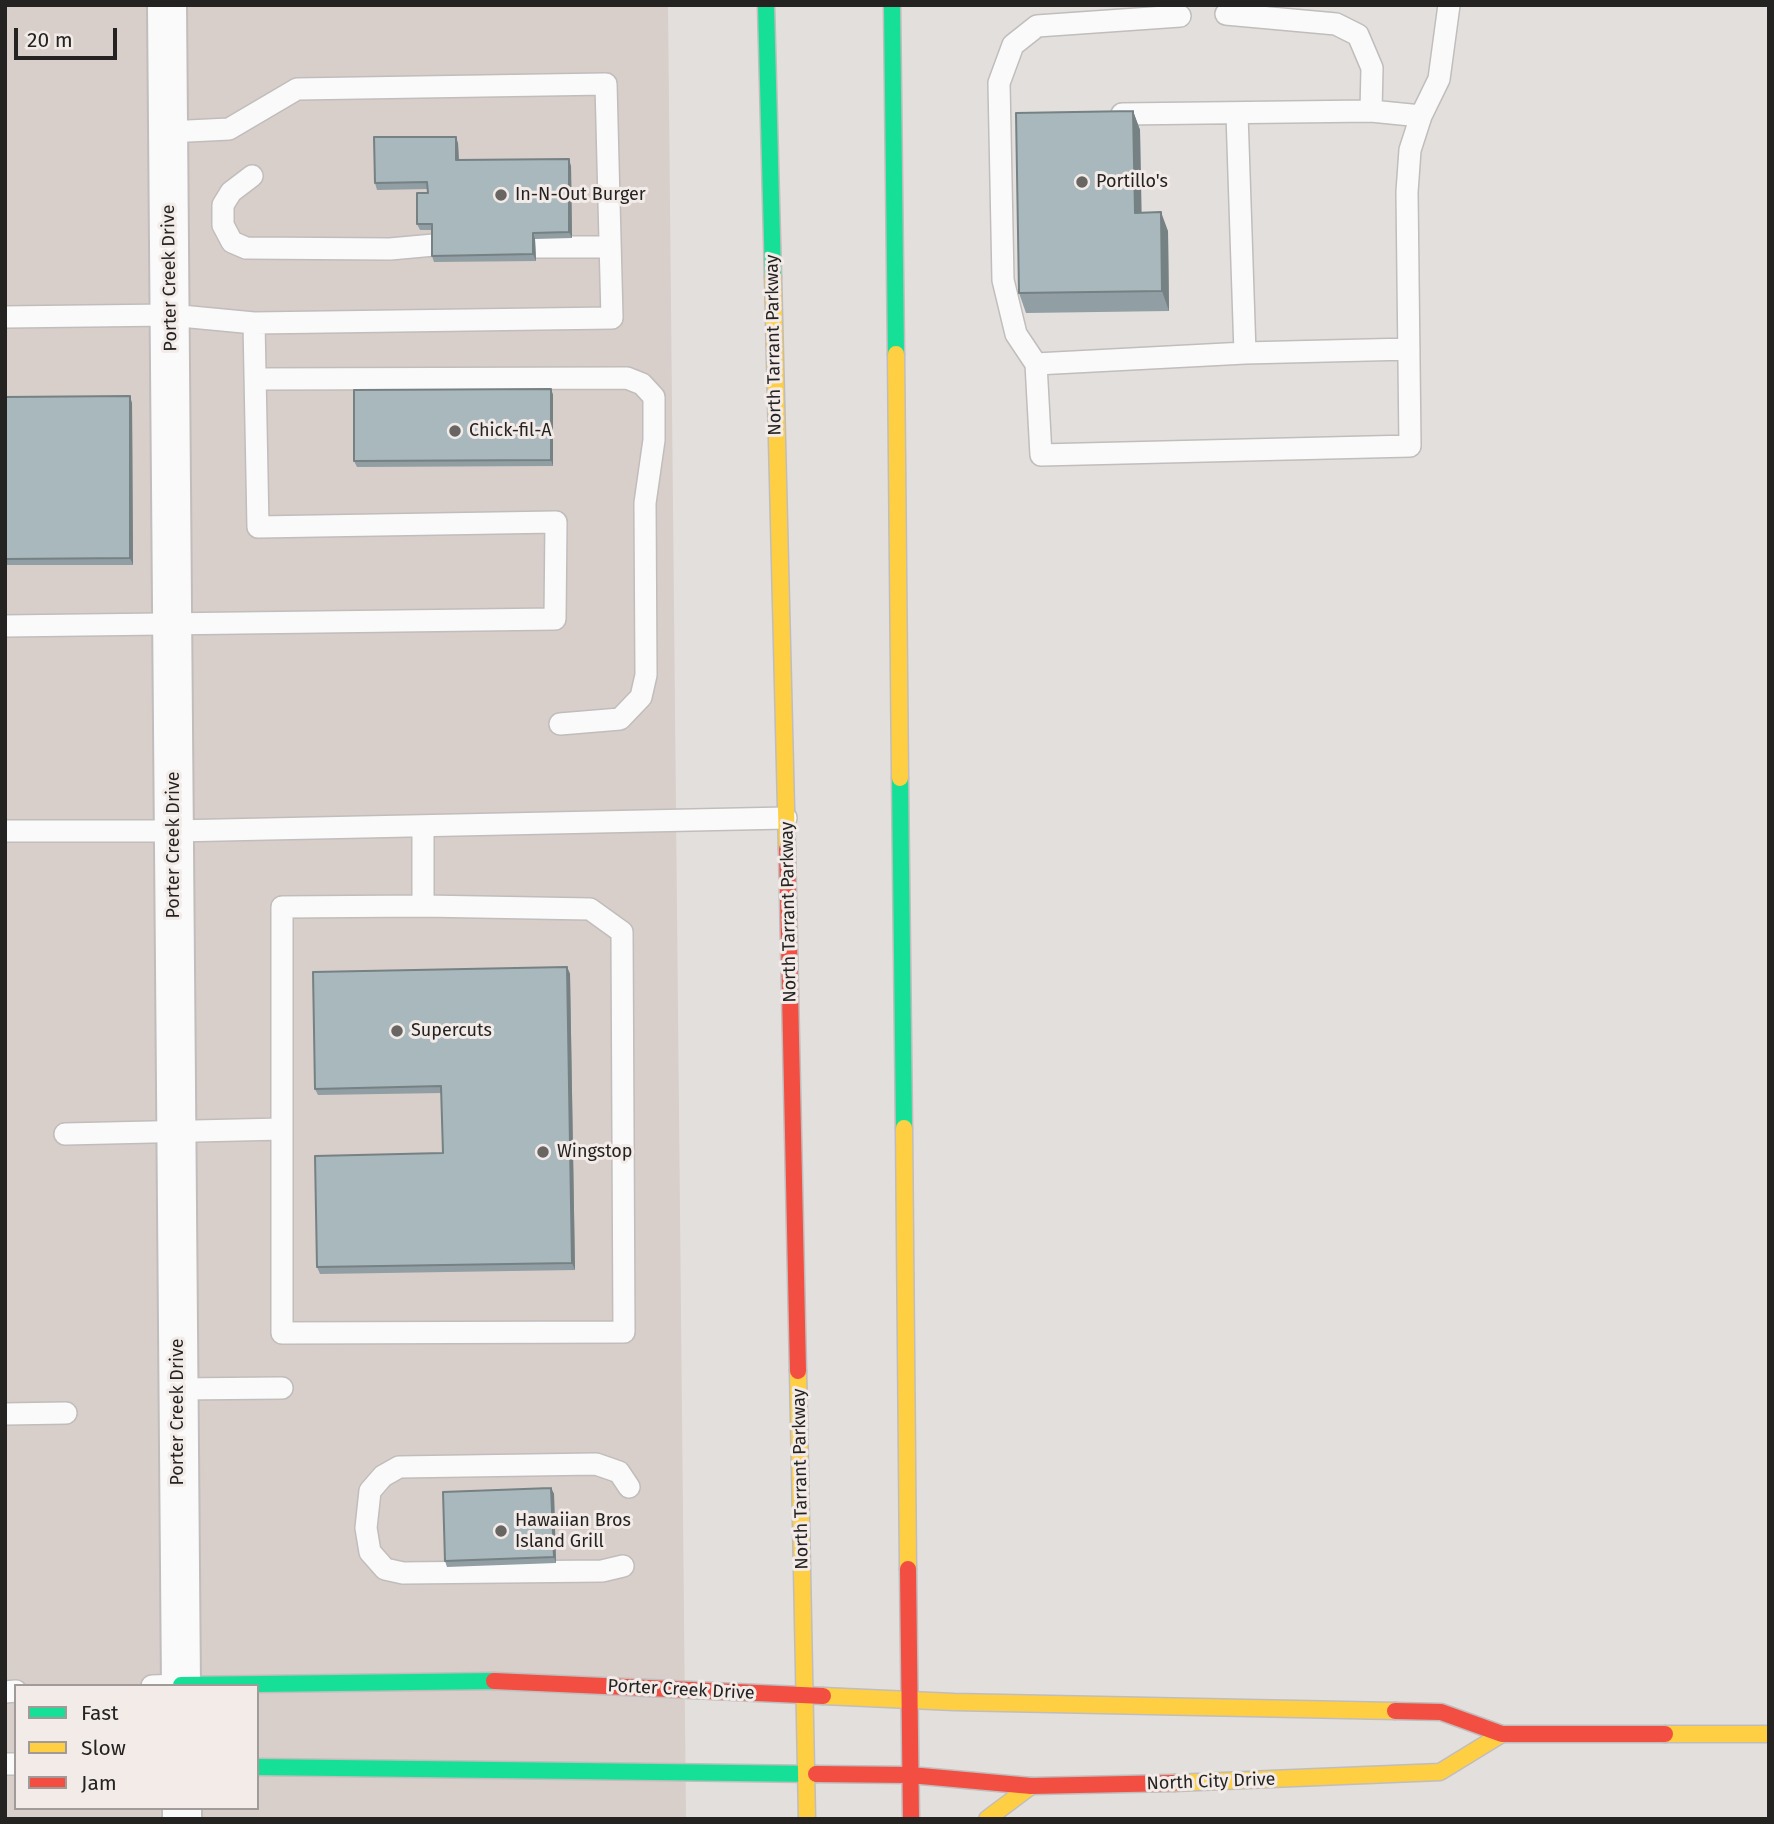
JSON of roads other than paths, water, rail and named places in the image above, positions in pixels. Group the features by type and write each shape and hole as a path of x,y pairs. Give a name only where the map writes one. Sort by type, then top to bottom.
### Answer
{"main road":[{"name":"North Tarrant Parkway","path":"766,5 807,1819"},
{"path":"892,5 911,1819"},
{"name":"Porter Creek Drive","path":"246,1684 471,1681 909,1700"},
{"path":"909,1700 1441,1712 1502,1734 1769,1734"},
{"name":"North City Drive","path":"806,1775 909,1775 1031,1786 1200,1783 1440,1772 1502,1734"},
{"path":"259,1767 806,1775"},
{"path":"987,1819 1031,1786"}],"street":[{"name":"Porter Creek Drive","path":"167,5 178,1389 171,1684"}],"lane":[{"path":"1180,16 1037,26 1013,45 999,83 1003,279 1016,334 1036,363 1041,455 1410,446 1407,192 1410,149 1421,116 1439,79 1449,5"},
{"path":"1226,14 1336,24 1358,35 1372,68 1371,111"},
{"path":"5,317 170,316 254,323 612,318 606,84 297,89 229,129 168,132"},
{"path":"1122,114 1371,111 1421,116"},
{"path":"1237,114 1245,353"},
{"path":"252,176 231,192 223,205 223,225 232,243 390,249 434,245"},
{"path":"536,247 610,247"},
{"path":"5,626 555,619 556,522 258,527 254,323"},
{"path":"1036,363 1245,353 1409,349"},
{"path":"255,379 626,379 642,384 654,397 654,440 645,503 646,675 641,697 620,719 560,724"},
{"path":"5,831 174,831 786,818"},
{"path":"423,826 423,906"},
{"path":"423,906 590,909 622,932 624,1332 282,1334 282,907 423,906"},
{"path":"65,1134 176,1134 282,1129"},
{"path":"178,1389 282,1388"},
{"path":"5,1414 66,1413"},
{"path":"623,1566 602,1571 403,1573 385,1569 370,1552 366,1528 370,1491 383,1476 399,1467 596,1464 619,1472 629,1487"}],"place":[{"name":"Portillo's","path":"1082,182"},
{"name":"In-N-Out Burger","path":"501,195"},
{"name":"Chick-fil-A","path":"455,431"},
{"name":"Supercuts","path":"397,1031"},
{"name":"Wingstop","path":"543,1152"},
{"name":"Hawaiian Bros Island Grill","path":"501,1531"}]}
